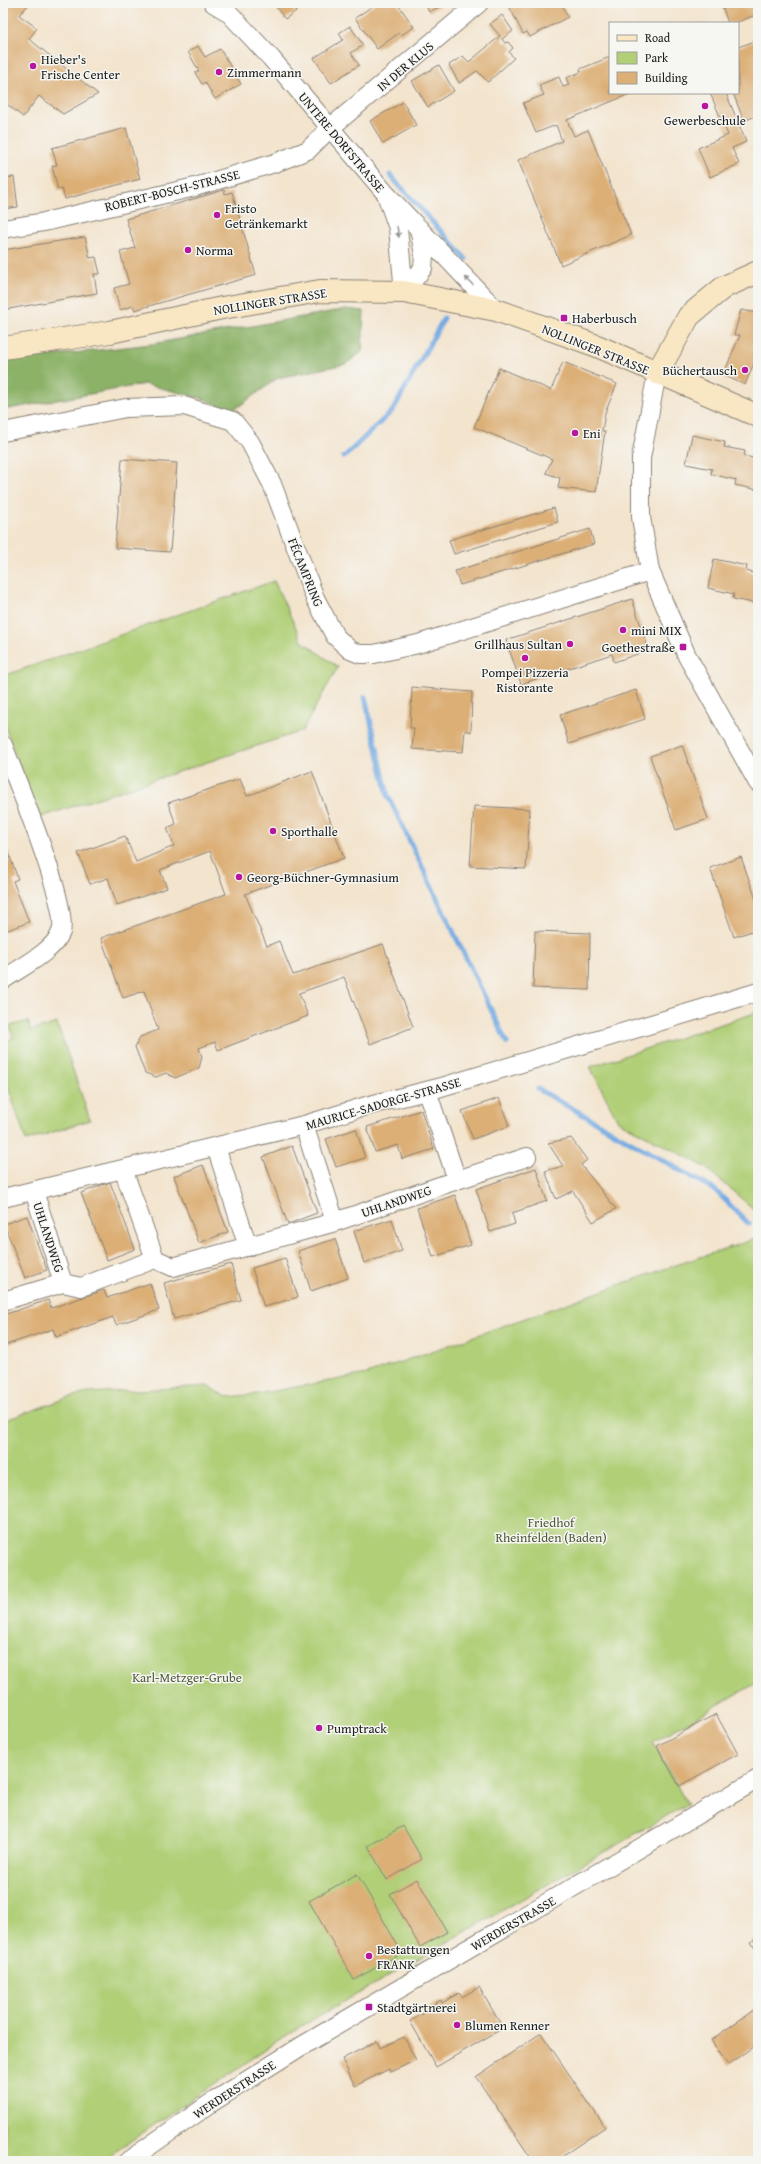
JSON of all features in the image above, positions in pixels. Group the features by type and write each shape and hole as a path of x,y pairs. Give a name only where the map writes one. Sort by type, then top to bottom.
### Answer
{"main road":[{"path":"657,373 689,316 724,288 758,272"},
{"name":"NOLLINGER STRASSE","path":"3,348 110,332 222,308 320,291 404,292 496,310 597,346 758,416"}],"street":[{"name":"IN DER KLUS","path":"330,128 479,3"},
{"name":"UNTERE DORFSTRASSE","path":"225,6 271,58 386,195 496,310"},
{"name":"ROBERT-BOSCH-STRASSE","path":"3,229 44,222 195,187 275,163 308,150 330,128"},
{"name":"UNTERE DORFSTRASSE","path":"386,195 398,228 404,292"},
{"path":"404,292 423,268 424,255 419,228"},
{"path":"657,373 641,458 641,517 650,571 687,656 758,783"},
{"name":"FÉCAMPRING","path":"3,432 133,408 184,406 233,421 250,442 272,484 312,591 335,636 350,650 360,654 374,654 418,644 650,571"},
{"path":"3,745 56,888 62,912 61,931 51,947 3,980"},
{"name":"MAURICE-SADORGE-STRASSE","path":"3,1198 34,1192 123,1169 304,1126 366,1106 427,1091 758,992"},
{"path":"427,1091 457,1180"},
{"path":"304,1126 335,1222"},
{"path":"216,1147 248,1247"},
{"name":"UHLANDWEG","path":"3,1301 63,1282 81,1287 155,1259 173,1267 248,1247 335,1222 527,1157"},
{"path":"123,1169 155,1259"},
{"name":"UHLANDWEG","path":"34,1192 63,1282"},
{"name":"WERDERSTRASSE","path":"128,2161 211,2103 300,2046 758,1779"}],"green space":[{"path":"346,309 364,311 362,352 346,364 278,378 231,412 204,399 145,384 3,410 3,361 152,344"},
{"path":"274,581 302,641 338,667 302,731 38,818 3,721 3,676"},
{"path":"758,1012 758,1213 705,1167 618,1121 590,1067"},
{"path":"28,1021 31,1031 57,1023 90,1120 26,1141 3,1071 3,1042 13,1038 10,1026"},
{"path":"758,1238 758,1682 653,1742 687,1804 290,2033 101,2161 3,2161 3,1421 67,1398 87,1393 207,1386 227,1397 258,1394 367,1374 664,1269"}],"building":[{"name":"Hieber's Frische Center","path":"3,3 30,3 19,15 37,28 29,39 98,94 63,114 39,96 23,117 3,101"},
{"path":"281,3 307,3 285,19 276,7"},
{"path":"377,3 397,3 414,27 401,35 399,33 377,49 355,18"},
{"path":"425,3 447,3 429,12"},
{"path":"516,3 561,3 568,17 530,37 527,32 523,34 509,6"},
{"path":"721,3 756,3 758,14 738,22 728,22"},
{"path":"502,15 513,31 502,39 505,43 508,42 513,48 509,52 514,58 488,82 477,71 459,83 449,65 463,56 469,62 500,36 490,24"},
{"path":"350,26 363,45 351,53 359,65 331,83 314,58 343,40 339,33"},
{"path":"758,40 758,115 744,121 733,94 739,94 739,47"},
{"path":"198,46 205,57 220,49 241,84 215,99 205,82 202,84 195,73 199,71 188,52"},
{"path":"609,57 609,94 630,94 567,120 574,136 588,130 631,235 561,265 518,160 562,141 556,125 536,133 523,103 544,95 539,85 559,77 563,87 569,85 566,78 581,72 580,69"},
{"path":"439,65 454,91 428,107 412,81"},
{"path":"710,94 726,94 746,142 732,148 739,164 710,177 698,148 728,135"},
{"path":"403,102 416,125 383,144 370,121"},
{"path":"126,128 140,179 65,199 62,189 58,190 52,166 57,165 52,148"},
{"path":"14,177 18,207 3,209 3,178"},
{"name":"Norma","path":"224,190 225,194 232,192 256,275 135,310 133,306 120,310 114,288 129,284 120,252 135,248 126,219"},
{"path":"85,237 90,258 96,257 100,274 94,274 97,293 3,310 3,250"},
{"path":"741,310 758,313 758,353 745,385 723,375 740,335 734,335"},
{"path":"563,362 617,384 605,413 602,431 605,431 596,492 558,488 560,478 546,473 552,459 474,427 499,368 551,390"},
{"path":"692,435 725,442 724,447 745,451 744,456 758,459 758,490 735,485 736,480 711,474 712,469 686,464"},
{"path":"122,459 177,463 170,552 115,548"},
{"path":"554,508 558,522 454,554 449,540"},
{"path":"590,529 594,544 460,585 455,571"},
{"path":"714,559 747,566 746,571 758,574 758,604 733,599 734,594 708,588"},
{"path":"632,599 649,650 614,662 612,654 521,684 506,640"},
{"path":"412,687 472,692 471,732 465,730 463,752 412,749 414,728 410,728"},
{"path":"636,690 645,719 569,744 560,715"},
{"path":"682,745 708,819 676,830 650,756"},
{"path":"312,771 344,858 245,894 267,946 279,941 293,975 383,944 413,1027 370,1044 344,977 299,993 308,1016 218,1050 215,1042 199,1048 202,1057 199,1068 175,1078 166,1073 156,1077 145,1073 135,1047 140,1037 158,1030 144,991 123,998 101,938 226,894 210,851 160,870 167,888 117,905 108,878 90,884 78,853 125,836 136,862 174,846 167,828 176,824 168,803 240,779 247,796"},
{"path":"474,806 530,809 526,869 470,866"},
{"path":"3,837 18,879 13,881 29,922 3,932"},
{"path":"741,857 758,905 758,929 734,937 710,868"},
{"path":"535,931 590,933 589,990 533,988"},
{"path":"499,1098 509,1126 473,1139 462,1111"},
{"path":"421,1110 434,1149 402,1159 398,1145 375,1152 367,1127"},
{"path":"356,1129 365,1158 336,1167 326,1139"},
{"path":"571,1138 587,1160 581,1165 616,1209 593,1222 573,1191 556,1199 545,1171 563,1166 548,1143"},
{"path":"292,1146 317,1213 288,1224 263,1157"},
{"path":"203,1165 228,1232 199,1243 174,1176"},
{"path":"536,1168 547,1201 512,1213 515,1224 490,1232 476,1189"},
{"path":"110,1182 135,1249 107,1260 81,1193"},
{"path":"455,1195 471,1245 433,1257 417,1208"},
{"path":"27,1216 47,1270 25,1278 4,1224"},
{"path":"392,1219 402,1251 364,1263 354,1231"},
{"path":"335,1239 348,1278 311,1291 298,1251"},
{"path":"285,1258 298,1297 264,1307 252,1268"},
{"path":"231,1264 241,1300 174,1319 164,1283"},
{"path":"150,1283 159,1310 116,1325 113,1317 56,1337 53,1329 3,1346 3,1315 48,1300 51,1308 104,1290 107,1298"},
{"path":"716,1714 738,1754 679,1786 657,1746"},
{"path":"403,1826 422,1859 387,1880 368,1846"},
{"path":"357,1874 402,1953 354,1980 309,1901"},
{"path":"417,1879 447,1932 420,1947 390,1894"},
{"path":"758,1937 758,1953 751,1942"},
{"name":"Blumen Renner","path":"479,1987 503,2028 436,2067 410,2021 426,2012 424,2010 441,2000 442,2003 459,1993 462,1997"},
{"path":"758,2007 758,2044 728,2065 711,2040"},
{"path":"541,2033 605,2127 555,2161 533,2161 476,2077"},
{"path":"404,2037 416,2060 391,2072 389,2069 355,2086 342,2059 377,2041 380,2048"}],"waterway":[{"path":"390,175 466,259"},
{"path":"344,457 393,410 444,318"},
{"path":"365,697 388,796 507,1043"},
{"path":"538,1089 715,1190 749,1224"}],"place":[{"name":"Hieber's Frische Center","path":"33,66"},
{"name":"Zimmermann","path":"219,72"},
{"name":"Gewerbeschule","path":"705,106"},
{"name":"Fristo Getränkemarkt","path":"217,215"},
{"name":"Norma","path":"188,250"},
{"name":"Haberbusch","path":"564,318"},
{"name":"Büchertausch","path":"745,370"},
{"name":"Eni","path":"575,433"},
{"name":"mini MIX","path":"623,630"},
{"name":"Grillhaus Sultan","path":"570,644"},
{"name":"Goethestraße","path":"683,647"},
{"name":"Pompei Pizzeria Ristorante","path":"525,658"},
{"name":"Sporthalle","path":"273,831"},
{"name":"Georg-Büchner-Gymnasium","path":"239,877"},
{"name":"Pumptrack","path":"319,1728"},
{"name":"Bestattungen FRANK","path":"369,1956"},
{"name":"Stadtgärtnerei","path":"369,2007"},
{"name":"Blumen Renner","path":"457,2025"}],"park label":[{"name":"Friedhof Rheinfelden (Baden)","path":"551,1530"},
{"name":"Karl-Metzger-Grube","path":"187,1677"}]}
